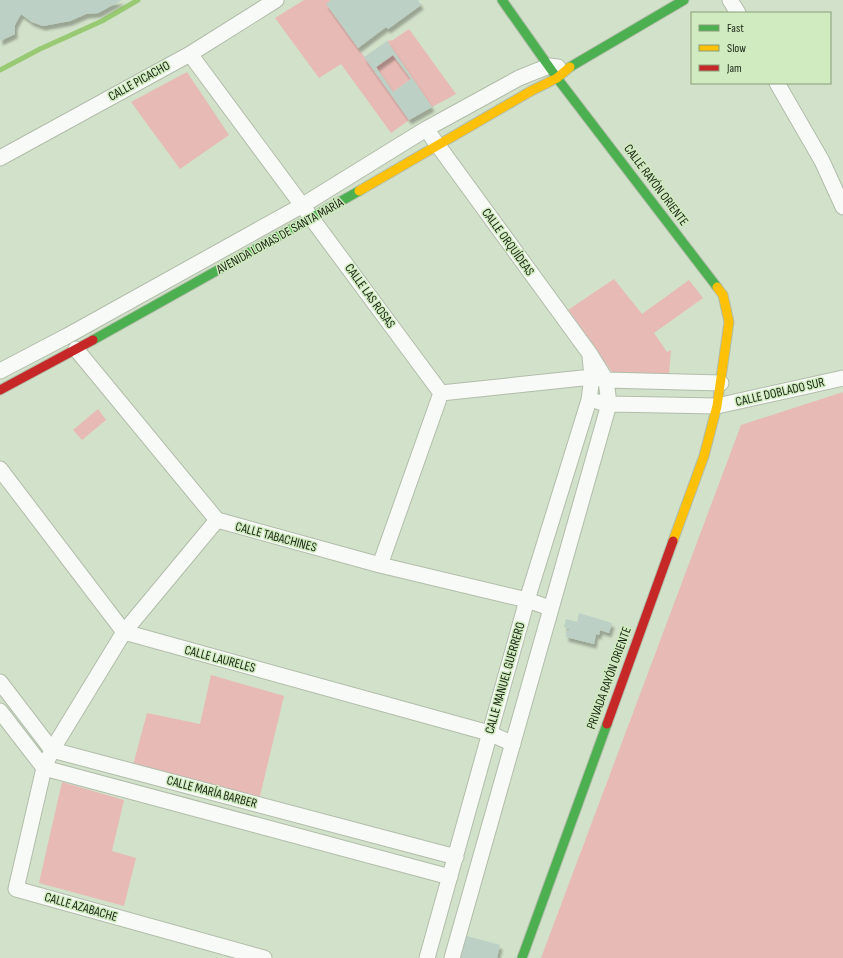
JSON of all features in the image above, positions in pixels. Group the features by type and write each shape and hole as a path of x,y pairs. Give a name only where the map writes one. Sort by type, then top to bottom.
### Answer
{"street":[{"name":"CALLE PICACHO","path":"0,158 190,54 276,0"},
{"name":"CALLE RAYÓN ORIENTE","path":"502,0 553,72 723,295 729,322 717,406"},
{"path":"553,72 569,68 684,0"},
{"path":"730,0 737,12"},
{"name":"CALLE LAS ROSAS","path":"190,54 441,392"},
{"name":"AVENIDA LOMAS DE SANTA MARÍA","path":"0,371 67,336 303,205 426,129 519,78 553,72"},
{"name":"AVENIDA LOMAS DE SANTA MARÍA","path":"0,390 313,218 531,91 553,72"},
{"path":"778,84 822,162 843,207"},
{"name":"CALLE ORQUÍDEAS","path":"426,129 590,354 599,379"},
{"path":"0,711 44,768 52,750 124,632 217,520 76,349"},
{"name":"CALLE DOBLADO SUR","path":"717,406 843,378"},
{"path":"380,565 441,392 599,379 721,383"},
{"name":"CALLE MANUEL GUERRERO","path":"427,958 527,600 589,400 599,379"},
{"name":"CALLE MANUEL GUERRERO","path":"452,958 609,404 599,379"},
{"path":"589,400 609,404 717,406"},
{"name":"PRIVADA RAYÓN ORIENTE","path":"522,958 704,456 717,406"},
{"path":"0,469 124,632"},
{"name":"CALLE TABACHINES","path":"217,520 380,565 527,600 550,608"},
{"name":"CALLE LAURELES","path":"124,632 489,733 513,744"},
{"path":"0,682 52,750"},
{"name":"CALLE MARÍA BARBER","path":"52,750 456,857"},
{"name":"CALLE MARÍA BARBER","path":"44,768 450,877"},
{"name":"CALLE AZABACHE","path":"44,768 16,889 264,958"}],"shaded area":[{"path":"304,0 331,0 327,4 409,120 391,133 341,64 319,78 275,18"},
{"path":"409,29 456,94 432,107 387,41 393,40"},
{"path":"393,55 411,79 393,92 376,67"},
{"path":"187,72 229,135 180,169 131,102"},
{"path":"614,279 642,314 689,280 703,298 654,333 667,352 671,350 669,374 612,372 568,310"},
{"path":"843,392 843,958 541,958 741,425"},
{"path":"98,409 106,420 82,440 73,430"},
{"path":"211,675 284,696 259,800 133,765 147,713 200,724"},
{"path":"62,782 124,800 112,851 136,858 124,906 39,883"}],"building":[{"path":"0,0 122,0 98,13 86,14 70,21 43,26 32,22 21,14 15,25 15,34 0,41"},
{"path":"331,0 418,0 421,5 388,29 386,27 358,48 326,4"},
{"path":"387,41 432,107 409,120 364,57","holes":["393,55 411,79 393,92 376,67"]},
{"path":"579,613 612,623 609,633 600,630 599,635 596,634 594,644 566,637 566,632 570,629 564,627 566,619 577,622"},
{"path":"460,934 500,945 497,958 454,958"}],"waterway":[{"path":"0,70 40,49 102,21 138,0"}],"traffic: fast":[{"path":"502,0 557,78 717,287"},
{"path":"570,67 684,0"},
{"path":"93,340 359,191"},
{"path":"522,958 607,724"}],"traffic: slow":[{"path":"359,191 531,91 557,78 570,67"},
{"path":"673,541 704,456 717,406 729,322 723,295 717,287"}],"traffic: jam":[{"path":"0,390 93,340"},
{"path":"607,724 673,541"}]}
